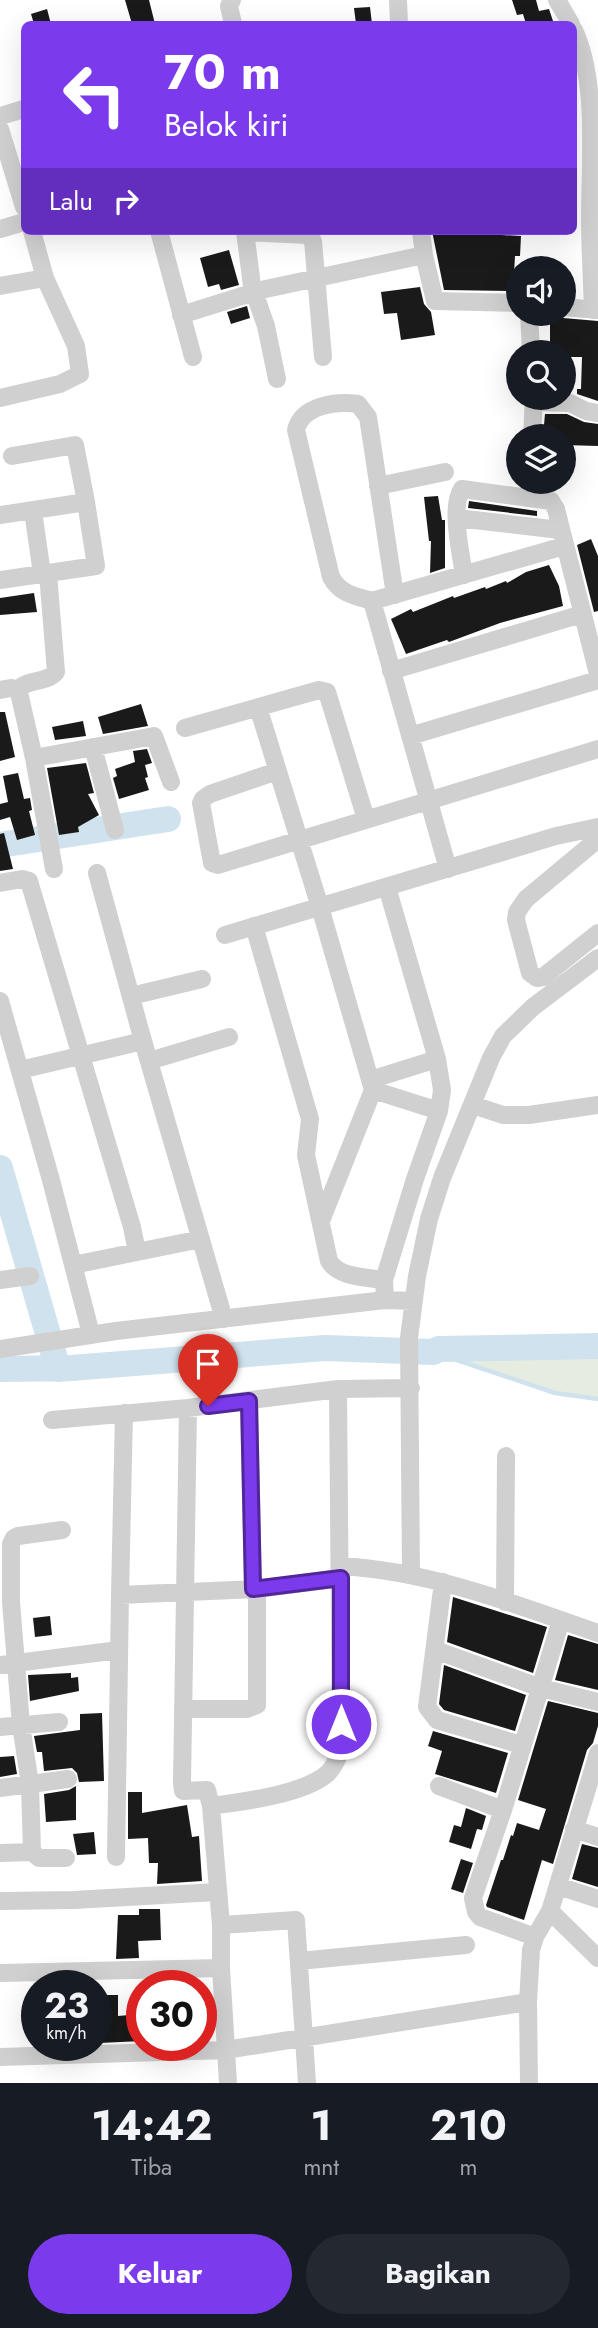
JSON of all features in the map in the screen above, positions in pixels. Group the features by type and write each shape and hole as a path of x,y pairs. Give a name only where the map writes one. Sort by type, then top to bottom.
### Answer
{"street":[{"path":"232,0 229,6 232,21"},
{"path":"398,0 399,21"},
{"path":"557,0 569,21"},
{"path":"576,308 595,310 594,218 583,164 594,100 577,38"},
{"path":"0,116 21,110"},
{"path":"0,129 21,197"},
{"path":"0,229 21,223"},
{"path":"0,398 60,384 80,373 76,346 46,278 33,235"},
{"path":"160,235 193,357"},
{"path":"245,235 254,292 266,326 277,379"},
{"path":"307,235 313,241 323,357"},
{"path":"422,235 433,298 437,303 506,303"},
{"path":"181,315 254,292 424,255"},
{"path":"0,286 46,278"},
{"path":"394,595 368,417 358,404 348,403 306,412 298,421 296,430 331,577 336,586 344,592 372,601 394,595 464,575 562,538"},
{"path":"576,405 598,413"},
{"path":"0,580 96,566 75,445 12,456"},
{"path":"378,486 445,472"},
{"path":"464,575 457,518 459,492 464,488 551,501 556,509 598,674"},
{"path":"0,515 86,502"},
{"path":"33,511 45,574 56,672 52,677 9,690 34,758 54,869"},
{"path":"457,518 562,538"},
{"path":"372,601 449,869"},
{"path":"391,671 582,614"},
{"path":"410,736 598,680"},
{"path":"185,728 319,690 327,691 366,819"},
{"path":"258,707 320,907 371,1085 321,1221"},
{"path":"34,758 154,736 171,782"},
{"path":"93,747 115,831"},
{"path":"277,772 210,794 203,799 201,803 212,863 218,865 598,749"},
{"path":"225,935 556,836 598,827"},
{"path":"598,839 526,899 517,912 516,920 530,973 537,978 598,933"},
{"path":"97,873 224,1319"},
{"path":"0,883 29,880 132,1227 136,1252"},
{"path":"385,1300 384,1280 439,1111 442,1090 438,1059 387,887"},
{"path":"254,926 310,1119 306,1155 329,1261 333,1268 341,1272 384,1280"},
{"path":"411,1575 409,1338 429,1219 442,1178 491,1058 503,1036 533,1007 598,958"},
{"path":"131,996 202,979"},
{"path":"0,1001 91,1334"},
{"path":"149,1061 229,1037"},
{"path":"20,1070 143,1041"},
{"path":"371,1085 438,1059"},
{"path":"371,1085 439,1111"},
{"path":"473,1105 503,1115 529,1115 598,1105"},
{"path":"73,1265 201,1239"},
{"path":"0,1280 30,1276"},
{"path":"0,1349 91,1334 385,1300 414,1301"},
{"path":"52,1420 188,1408 410,1379"},
{"path":"211,1806 256,1800 317,1782 330,1771 341,1748 338,1389"},
{"path":"183,1709 247,1709 257,1705 249,1401"},
{"path":"188,1408 183,1791 207,1790 211,1806 221,1925 228,2083"},
{"path":"116,1857 124,1413"},
{"path":"505,1602 506,1456"},
{"path":"32,1852 30,1784 8,1663 6,1602 12,1540 18,1535 62,1531"},
{"path":"120,1595 255,1589 341,1572 411,1575 443,1582 598,1633"},
{"path":"443,1582 427,1707 430,1714 437,1720 521,1745"},
{"path":"535,1937 480,1917 473,1898 561,1620"},
{"path":"8,1663 119,1650"},
{"path":"435,1650 541,1688 598,1702"},
{"path":"0,1727 59,1722"},
{"path":"529,2083 528,2002 531,1950 550,1911 574,1829 595,1772 598,1753"},
{"path":"0,1788 68,1779"},
{"path":"439,1786 503,1810"},
{"path":"574,1829 598,1837"},
{"path":"0,1853 32,1852 39,1858 66,1858"},
{"path":"558,1886 598,1899"},
{"path":"0,1901 218,1892"},
{"path":"550,1911 598,1958"},
{"path":"221,1925 296,1920 307,2083"},
{"path":"299,1961 466,1945"},
{"path":"0,1973 221,1968"},
{"path":"0,2057 226,2050 528,2002"}],"shaded area":[{"path":"411,1340 439,1349 598,1346 598,1399 555,1393 438,1355 415,1362"}],"building":[{"path":"125,0 149,0 154,21 131,21"},
{"path":"512,0 536,0 539,11 549,9 553,21 525,21 523,14 517,15"},
{"path":"370,7 372,21 356,21 354,8"},
{"path":"47,9 50,21 33,21 31,14"},
{"path":"433,235 521,236 520,256 506,256 506,291 444,290"},
{"path":"229,250 239,285 221,290 219,284 208,287 200,258"},
{"path":"420,287 424,304 431,312 435,335 401,340 397,313 384,314 381,292"},
{"path":"247,306 250,318 231,324 227,312"},
{"path":"576,319 598,321 598,401 577,394 577,389 581,389 582,357 576,357 576,340 550,340 550,326 576,326"},
{"path":"545,414 567,414 584,422 598,424 598,446 576,445 576,424 544,424"},
{"path":"438,496 442,520 445,520 445,568 430,573 431,541 424,497"},
{"path":"469,501 537,511 537,516 468,508"},
{"path":"591,539 598,556 598,611 594,612 577,545"},
{"path":"549,565 559,586 563,606 500,623 406,654 391,619 411,609 413,612 453,596 454,598 485,587 486,589 506,581 507,583 526,572"},
{"path":"34,593 37,612 0,615 0,598"},
{"path":"141,704 148,726 103,734 98,717"},
{"path":"0,712 5,712 15,757 0,761"},
{"path":"83,721 86,736 55,740 52,727"},
{"path":"147,749 152,763 145,765 149,790 119,799 113,778 117,776 115,769 135,762 133,751"},
{"path":"86,763 94,793 88,794 99,815 78,827 79,832 59,835 47,768"},
{"path":"18,773 24,799 30,798 32,810 29,811 35,835 17,840 10,817 0,820 0,804 8,802 3,776"},
{"path":"4,833 13,869 0,871 0,834"},
{"path":"453,1597 547,1627 533,1673 447,1642"},
{"path":"50,1616 52,1635 35,1637 33,1618"},
{"path":"568,1635 598,1644 598,1690 555,1680"},
{"path":"444,1665 526,1695 515,1731 444,1710 439,1704"},
{"path":"71,1673 71,1678 78,1677 79,1691 30,1701 28,1675"},
{"path":"548,1701 598,1713 598,1726 593,1743 587,1750 553,1864 542,1860 524,1920 486,1905 517,1823 539,1830 546,1809 518,1800"},
{"path":"102,1713 104,1781 79,1782 77,1773 72,1768 44,1771 42,1752 37,1752 34,1736 80,1730 80,1714"},
{"path":"433,1731 508,1753 496,1793 435,1774 442,1751 428,1746"},
{"path":"14,1756 17,1774 0,1777 0,1757"},
{"path":"76,1786 76,1820 46,1822 44,1794 69,1790"},
{"path":"128,1792 142,1792 142,1813 187,1805 192,1837 199,1836 202,1881 157,1884 158,1863 149,1863 148,1838 128,1839"},
{"path":"466,1808 486,1816 482,1830 477,1829 471,1849 449,1842 454,1825 461,1827"},
{"path":"94,1832 96,1854 77,1855 73,1834"},
{"path":"582,1844 598,1848 598,1887 572,1879"},
{"path":"461,1859 473,1863 463,1893 451,1889"},
{"path":"139,1909 160,1909 161,1940 138,1941 139,1958 116,1959 118,1915 139,1915"},
{"path":"112,1995 118,1995 118,2016 126,2015 126,2042 112,2042"}],"waterway":[{"path":"0,845 168,819"},
{"path":"0,1168 58,1369 325,1348 433,1352 439,1349 598,1346"},
{"path":"598,1346 439,1349 433,1352 555,1393 598,1399"},
{"path":"0,1369 75,1368"}],"route":[{"path":"208,1406 249,1401 253,1589 341,1578 341,1724"}]}
